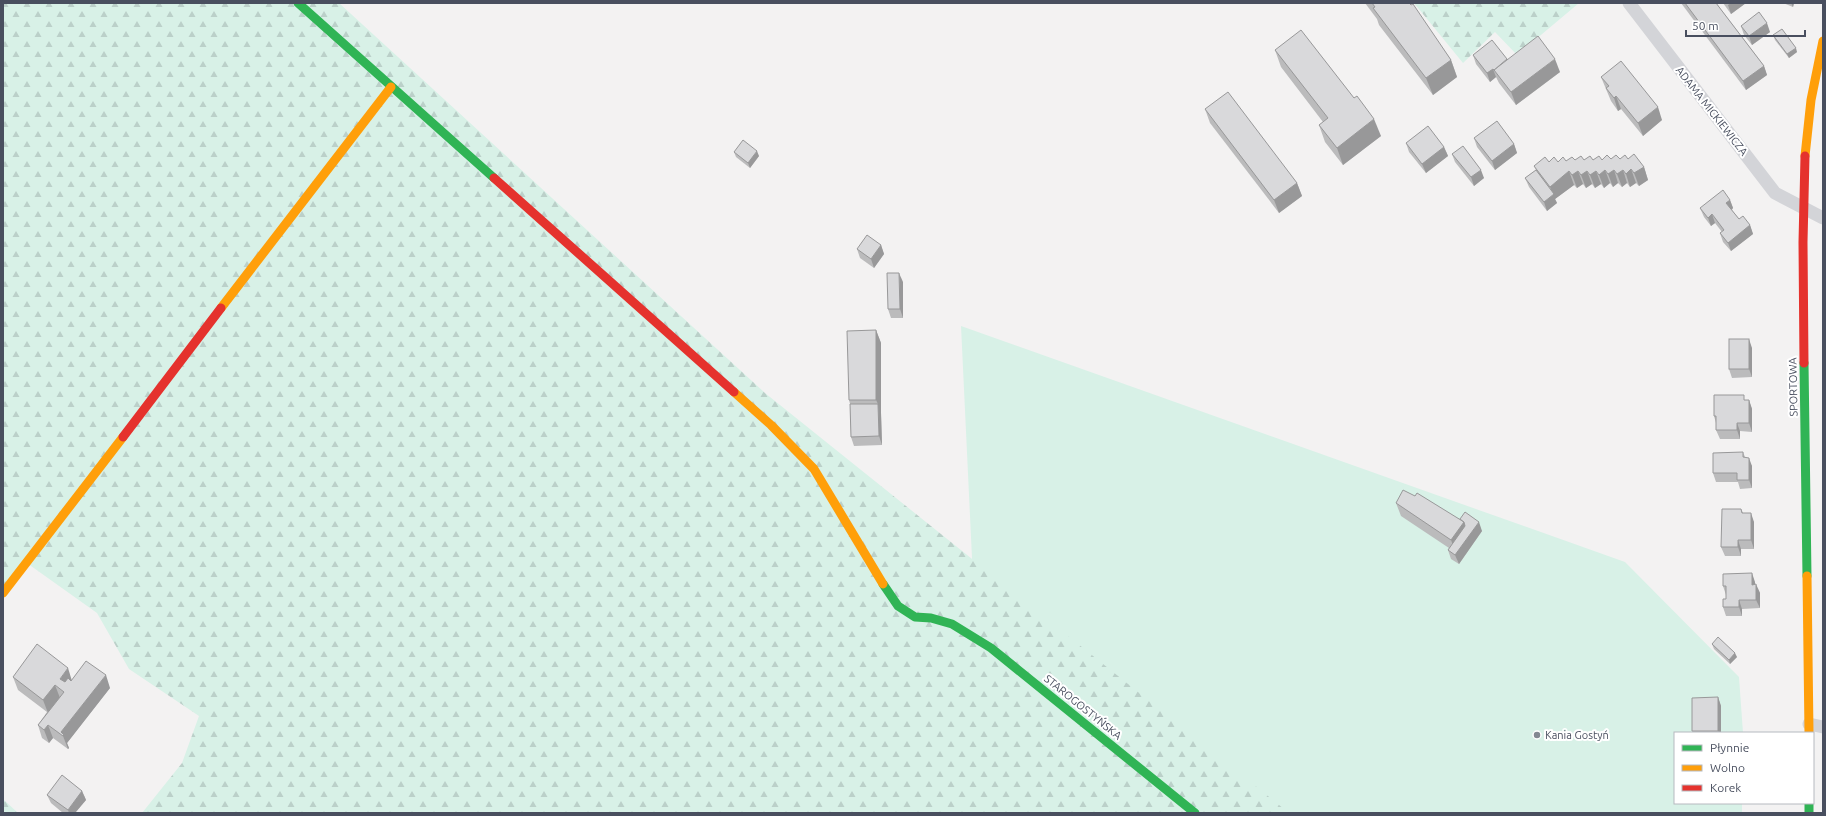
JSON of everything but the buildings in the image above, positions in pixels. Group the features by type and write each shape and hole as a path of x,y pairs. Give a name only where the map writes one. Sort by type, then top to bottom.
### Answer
{"street":[{"name":"STAROGOSTYŃSKA","path":"298,3 771,425 814,469 880,580 898,606 915,617 931,618 952,624 991,648 1195,813"},
{"name":"ADAMA MICKIEWICZA","path":"1629,3 1775,193 1823,218"},
{"name":"SPORTOWA","path":"1809,728 1804,209 1808,120 1815,75 1823,42"},
{"path":"3,594 391,87"},
{"path":"1809,728 1823,727"}],"green space":[{"path":"3,3 339,3 765,393 1289,813 142,813 182,763 199,716 129,669 97,613 24,561 3,586"},
{"path":"1414,3 1579,3 1517,55 1495,32 1463,63"},
{"path":"961,326 1625,562 1739,677 1743,732 1674,732 1674,804 1742,804 1742,813 1235,813 973,579"},
{"path":"3,799 18,813 3,813"}],"traffic: fast":[{"path":"298,3 494,178"},
{"path":"1804,363 1807,576"},
{"path":"883,584 898,606 915,617 931,618 952,624 991,648 1195,813"},
{"path":"1809,804 1809,813"}],"traffic: slow":[{"path":"1805,156 1811,100 1823,41"},
{"path":"221,308 391,87"},
{"path":"734,392 771,425 814,469 883,584"},
{"path":"3,593 123,437"},
{"path":"1807,576 1809,732"}],"traffic: jam":[{"path":"1804,363 1803,242 1805,156"},
{"path":"494,178 734,392"},
{"path":"123,437 221,308"}],"place":[{"name":"Kania Gostyń","path":"1537,735"}]}
